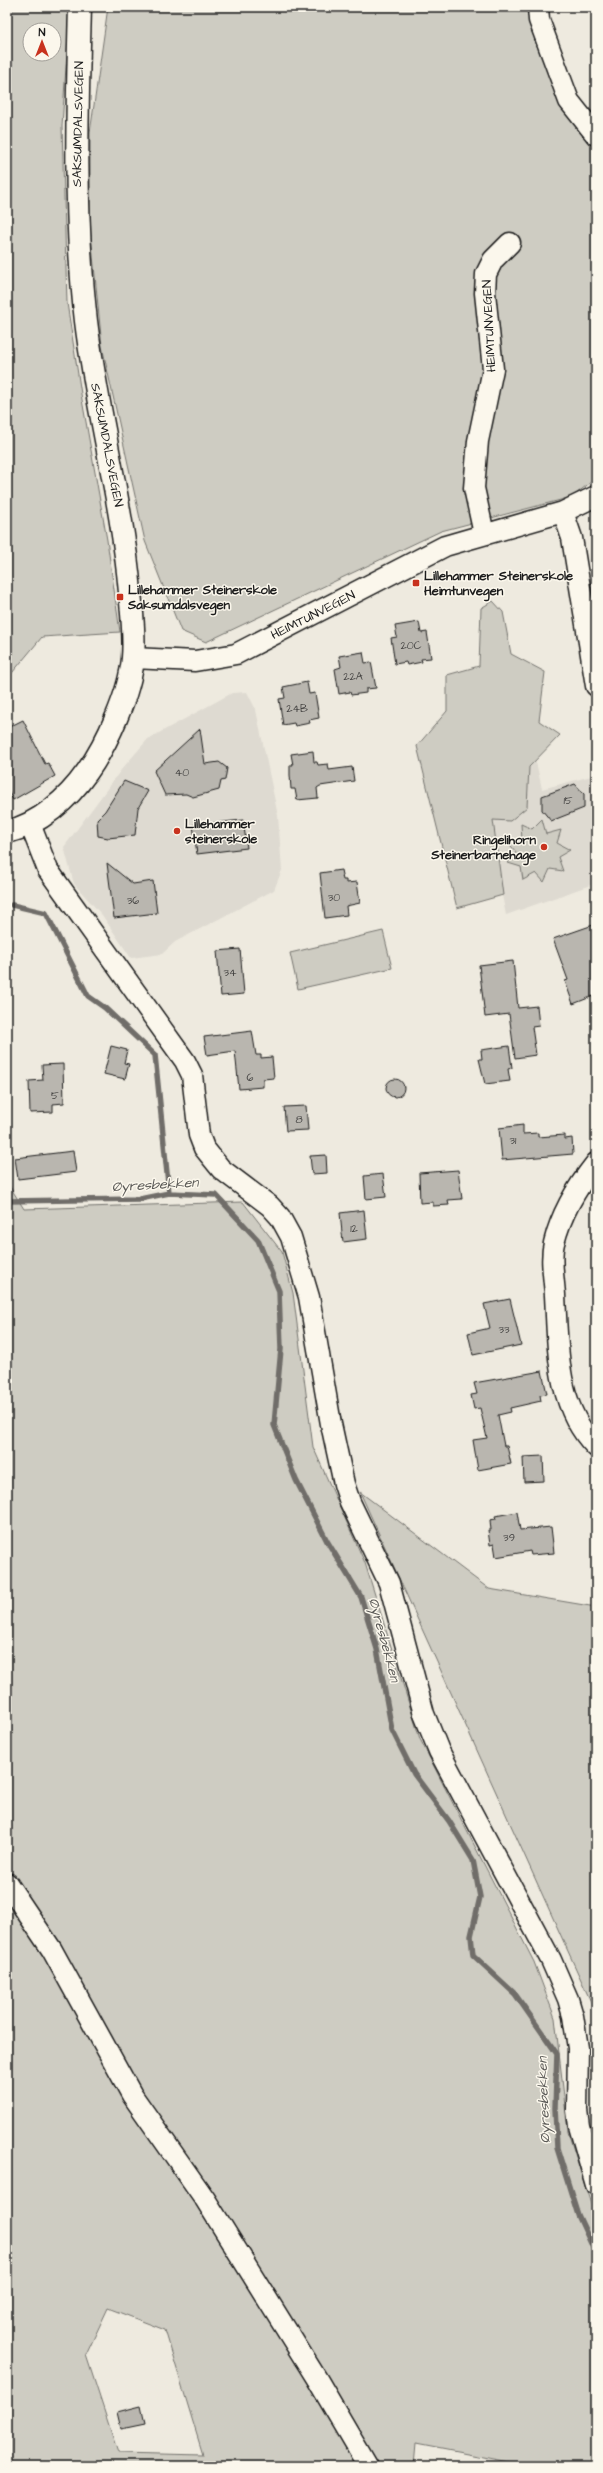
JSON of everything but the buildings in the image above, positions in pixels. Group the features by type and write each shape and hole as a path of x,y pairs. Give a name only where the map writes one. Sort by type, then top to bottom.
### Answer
{"main road":[{"name":"SAKSUMDALSVEGEN","path":"7,832 30,824 62,801 76,787 94,762 126,691 133,658 128,567 92,363 82,275 77,197 80,7"}],"street":[{"path":"538,7 539,20 569,101 596,136"},
{"name":"HEIMTUNVEGEN","path":"484,534 474,488 478,441 493,369 485,293 486,274 493,260 510,243"},
{"name":"HEIMTUNVEGEN","path":"133,658 195,661 215,659 236,654 445,546 563,512 596,496"},
{"path":"563,512 588,591 596,686"},
{"path":"30,824 48,870 185,1061 192,1075 199,1135 204,1148 221,1169 270,1206 280,1217 291,1237 309,1297 331,1424 344,1484 350,1502 388,1583 424,1714 439,1751 550,1960 568,1999 573,2016 578,2048 577,2110 579,2126 596,2185"},
{"path":"596,1163 585,1177 567,1207 554,1246 553,1258 559,1363 562,1382 577,1423 596,1447"},
{"path":"7,1883 64,1968 132,2095 205,2199 318,2379 368,2466"}],"shaded area":[{"path":"7,7 70,7 62,126 67,303 81,394 107,540 120,632 42,637 7,679"},
{"path":"108,7 525,7 563,105 596,145 596,478 572,497 441,531 206,642 181,631 145,541 102,346 90,225 90,133"},
{"path":"493,601 503,612 511,654 545,672 539,721 560,735 529,767 527,807 510,821 493,820 503,895 457,908 417,746 447,711 447,675 479,666 481,608"},
{"name":"Lillehammer steinerskole","path":"247,692 256,710 278,816 282,870 274,890 175,942 162,954 131,958 102,915 74,884 64,847 121,770 148,739 232,693"},
{"name":"Ringelihorn Steinerbarnehage","path":"532,744 542,789 595,775 596,883 506,915 485,812"},
{"path":"542,819 546,834 561,830 557,843 570,850 558,857 563,871 550,869 544,882 536,873 523,880 521,867 508,863 516,852 507,841 522,840 521,824 532,829"},
{"path":"383,931 392,968 298,989 290,953"},
{"path":"7,1182 24,1209 243,1202 282,1252 293,1293 313,1447 365,1563 420,1739 534,1962 555,2018 568,2132 596,2220 596,2466 529,2466 416,2444 414,2466 7,2466","holes":["108,2308 165,2330 203,2455 118,2453 86,2355"]},
{"path":"360,1492 489,1589 596,1607 596,2013"}],"waterway":[{"path":"12,905 46,913 88,996 105,1008 155,1055 169,1193"},
{"name":"Øyresbekken","path":"7,1201 140,1199 169,1193 216,1195 258,1240 279,1291 281,1349 274,1425 296,1480 327,1541 361,1597 377,1649 392,1730 414,1774 449,1821 473,1860 480,1897 471,1936 473,1955 515,1994 557,2054 555,2108 557,2148 578,2215 596,2254"}],"place":[{"name":"Lillehammer Steinerskole Heimtunvegen","path":"416,583"},
{"name":"Lillehammer Steinerskole Saksumdalsvegen","path":"120,597"},
{"name":"Lillehammer steinerskole","path":"177,831"},
{"name":"Ringelihorn Steinerbarnehage","path":"544,847"}]}
